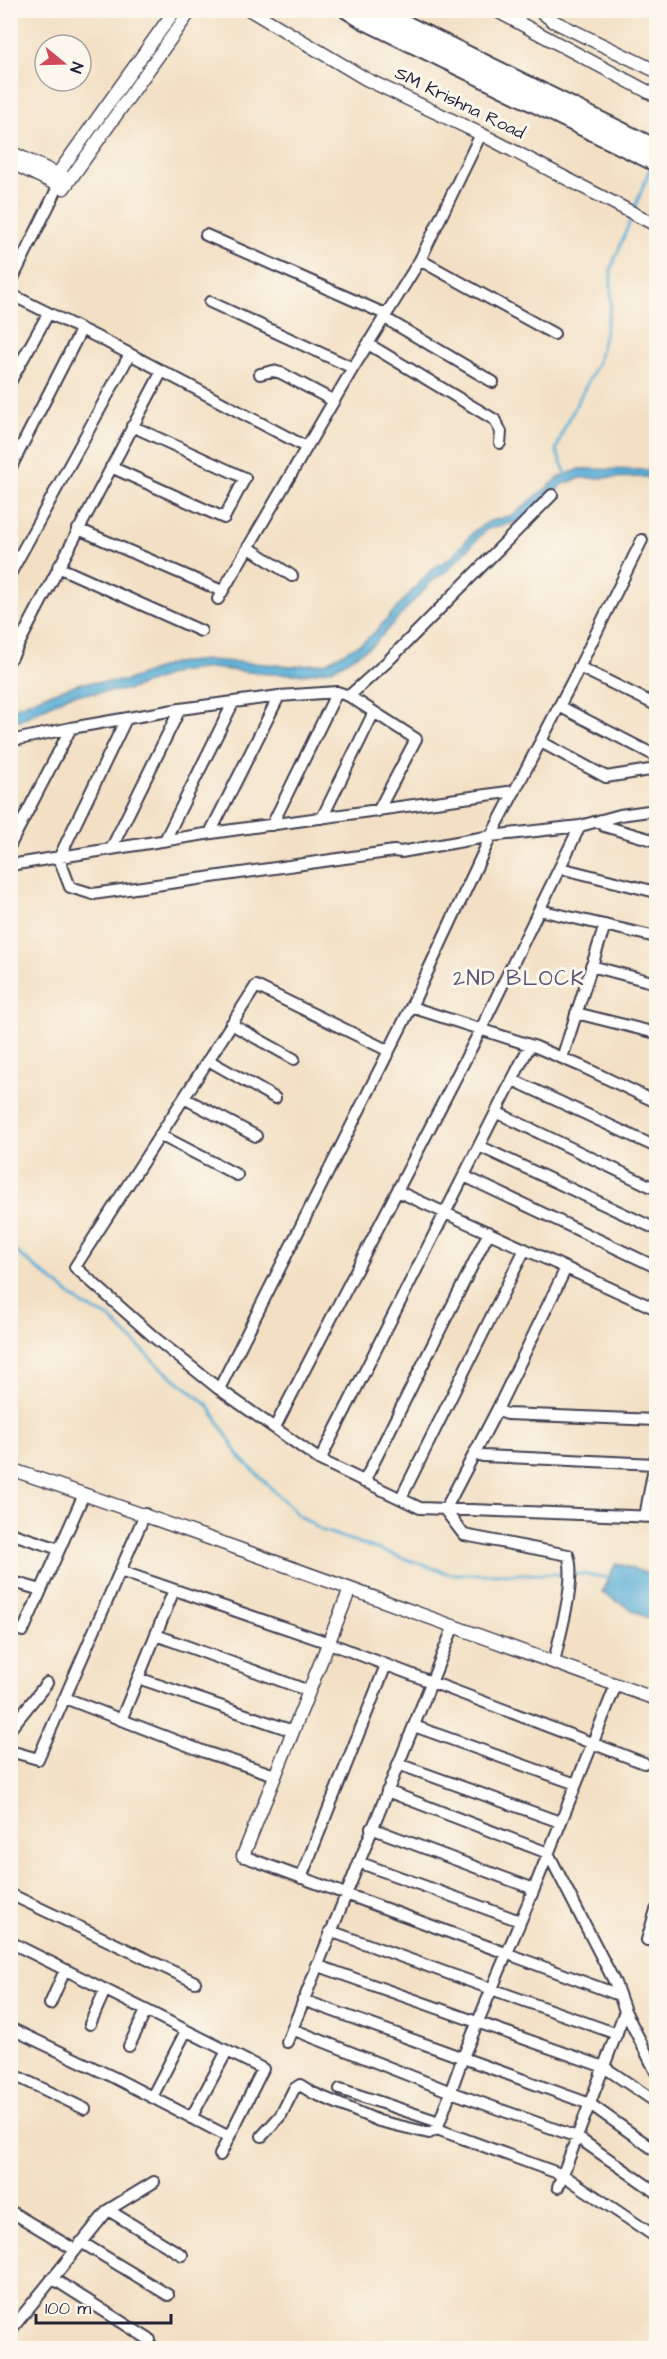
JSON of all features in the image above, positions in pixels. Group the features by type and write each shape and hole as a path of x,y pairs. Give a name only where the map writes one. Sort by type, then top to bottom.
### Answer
{"highway":[{"name":"SM Krishna Road","path":"347,10 363,21 596,126 657,148"},
{"name":"SM Krishna Road","path":"377,10 596,126 657,163"}],"street":[{"path":"10,284 59,180 175,10"},
{"path":"59,180 191,10"},
{"name":"SM Krishna Road","path":"250,10 366,79 482,134 657,225"},
{"path":"495,10 657,96"},
{"path":"539,10 553,21 657,71"},
{"path":"78,529 220,595 384,316 420,260 482,134"},
{"path":"10,152 59,180"},
{"path":"10,162 59,180"},
{"path":"206,235 384,316 493,382"},
{"path":"420,260 554,334"},
{"path":"10,294 130,354 306,447"},
{"path":"210,302 353,368"},
{"path":"10,382 48,314"},
{"path":"10,469 81,330"},
{"path":"368,344 495,420 501,432 500,443"},
{"path":"10,574 130,354"},
{"path":"12,657 162,371"},
{"path":"260,374 273,371 281,373 334,401"},
{"path":"111,466 225,518 245,478 132,426"},
{"path":"349,696 387,662 552,495"},
{"path":"219,1389 411,1007 491,836 560,706 642,540"},
{"path":"248,547 292,576"},
{"path":"58,567 201,632"},
{"path":"579,667 657,705"},
{"path":"272,825 337,692"},
{"path":"10,741 180,709 279,696 337,692 349,696 416,739 378,811"},
{"path":"210,833 279,696"},
{"path":"165,840 233,703"},
{"path":"560,706 657,756"},
{"path":"111,849 180,709"},
{"path":"322,818 374,712"},
{"path":"126,718 58,858 70,887 93,894 393,850 401,852 491,836 580,826 657,810"},
{"path":"10,846 71,728"},
{"path":"541,742 606,777 657,769"},
{"path":"10,865 210,833 515,791"},
{"path":"601,820 604,826 657,842"},
{"path":"275,1427 481,1029 580,826"},
{"path":"560,867 657,892"},
{"path":"539,910 657,937"},
{"path":"562,1058 605,925"},
{"path":"591,966 657,983"},
{"path":"389,1051 256,986 75,1267 154,1338 219,1389 320,1460 420,1508 651,1517 656,1460 474,1454"},
{"path":"411,1007 530,1045 657,1102"},
{"path":"576,1013 657,1033"},
{"path":"231,1024 294,1059"},
{"path":"320,1460 530,1045"},
{"path":"208,1060 275,1098"},
{"path":"513,1080 657,1147"},
{"path":"184,1098 256,1136"},
{"path":"496,1112 657,1188"},
{"path":"160,1134 237,1175"},
{"path":"479,1146 657,1229"},
{"path":"464,1176 657,1267"},
{"path":"397,1191 657,1309"},
{"path":"364,1482 489,1232"},
{"path":"401,1498 525,1249"},
{"path":"445,1510 566,1268"},
{"path":"496,1410 507,1413 657,1420"},
{"path":"10,1469 145,1514 453,1628 657,1699"},
{"path":"10,1627 23,1631 84,1494"},
{"path":"445,1510 464,1535 568,1555 571,1574 554,1663"},
{"path":"10,1751 38,1759 145,1514"},
{"path":"10,1533 60,1549"},
{"path":"120,1571 329,1643 644,1763"},
{"path":"10,1581 41,1590"},
{"path":"350,1588 243,1856 619,1995"},
{"path":"120,1720 174,1590"},
{"path":"286,2042 453,1628"},
{"path":"156,1635 309,1691"},
{"path":"301,1878 386,1665"},
{"path":"138,1678 293,1731"},
{"path":"10,1729 47,1683"},
{"path":"262,2136 281,2115 294,2089 300,2085 313,2093 379,2121 429,2133 438,2126 463,2058 616,1685"},
{"path":"65,1698 205,1752 276,1775"},
{"path":"414,1726 576,1784"},
{"path":"398,1764 560,1822"},
{"path":"387,1791 548,1853 657,2072"},
{"path":"371,1828 534,1888"},
{"path":"358,1862 520,1921"},
{"path":"10,1894 195,1982"},
{"path":"647,1940 657,1910"},
{"path":"330,1931 617,2034"},
{"path":"10,1942 263,2069 220,2155"},
{"path":"316,1965 604,2067 657,2102"},
{"path":"50,2004 65,1970"},
{"path":"90,2024 105,1990"},
{"path":"303,2000 590,2104 657,2151"},
{"path":"129,2046 146,2011"},
{"path":"558,2187 626,2011"},
{"path":"10,2028 229,2137"},
{"path":"292,2029 451,2092 577,2137 657,2192"},
{"path":"152,2097 186,2031"},
{"path":"191,2118 227,2051"},
{"path":"10,2073 85,2109"},
{"path":"340,2089 563,2175 657,2238"},
{"path":"10,2331 108,2210 154,2182"},
{"path":"108,2210 182,2255"},
{"path":"10,2211 168,2295"},
{"path":"52,2278 150,2340"}],"water":[{"path":"580,469 656,470 656,477 581,478 565,483 522,521 487,529 448,570 433,580 373,645 333,669 303,674 269,674 210,668 178,672 128,690 70,695 21,720 11,720 10,710 45,695 81,683 125,681 173,663 208,660 293,666 325,663 362,643 374,633 432,569 452,557 475,530 490,521 513,515 560,477"},
{"path":"616,1563 656,1576 656,1623 602,1593"}],"waterway":[{"path":"634,210 651,166"},
{"path":"567,476 556,450 563,431 598,362 611,305 611,269 632,216"},
{"path":"10,1247 83,1305 110,1318 160,1367 208,1405 240,1457 298,1515 321,1530 450,1574 581,1574 608,1578"}],"district":[{"name":"2ND BLOCK","path":"519,978"}]}
